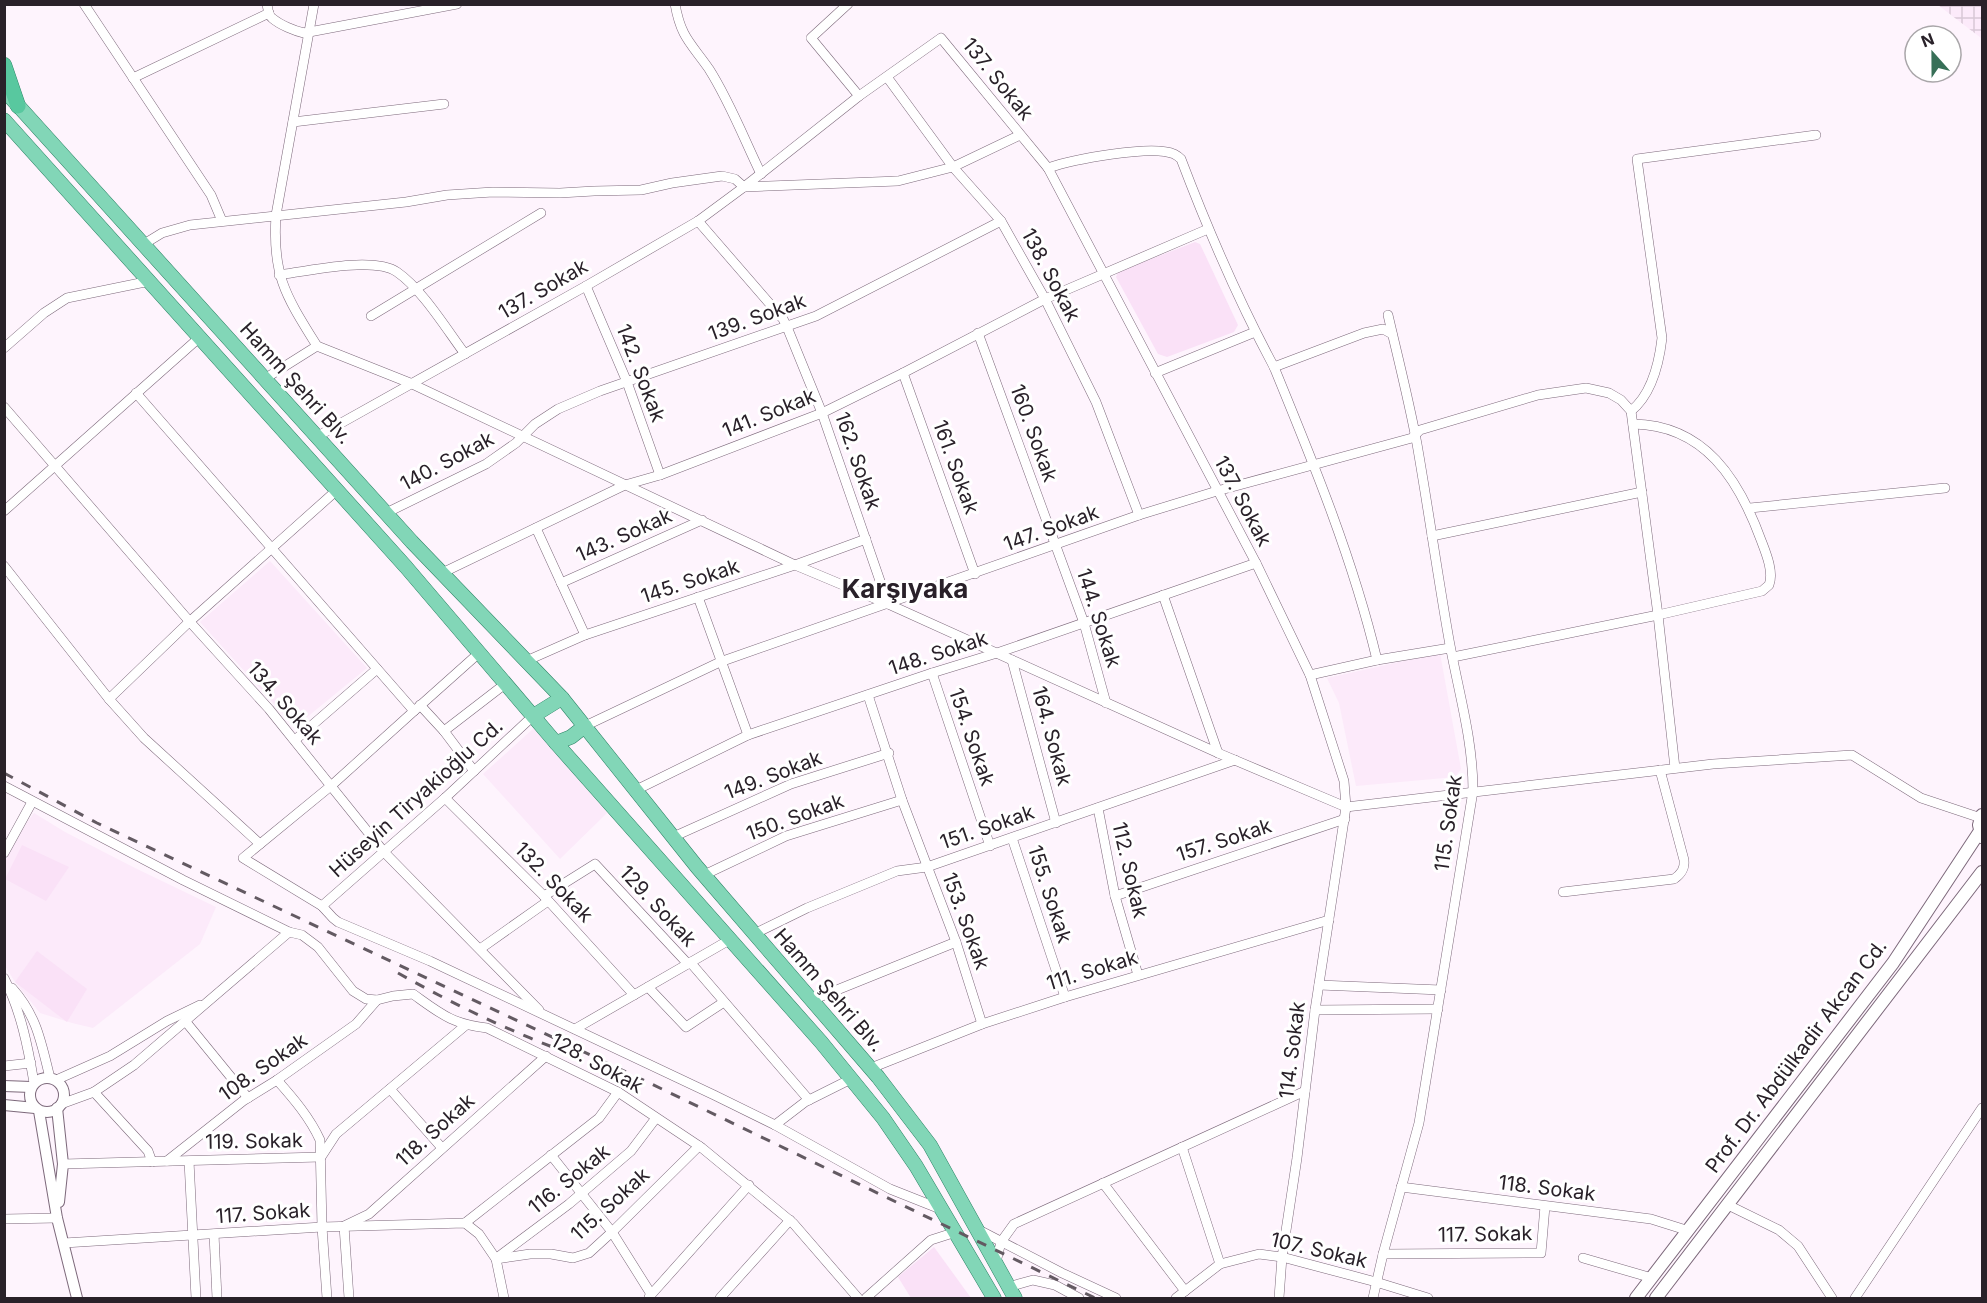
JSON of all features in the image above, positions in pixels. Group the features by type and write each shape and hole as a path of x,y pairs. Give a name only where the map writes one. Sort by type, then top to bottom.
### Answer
{"highway":[{"path":"4,65 18,106"}],"main road":[{"name":"Hamm Şehri Blv.","path":"4,90 386,513 562,698 704,875 871,1068 930,1145 1012,1293"},
{"name":"Hamm Şehri Blv.","path":"4,120 337,490 851,1079 883,1118 916,1166 994,1299"},
{"path":"533,717 562,698"},
{"path":"556,743 571,737 585,726"},
{"name":"Prof. Dr. Abdülkadir Akcan Cd.","path":"1636,1299 1686,1230 1893,963 1981,825"},
{"name":"Prof. Dr. Abdülkadir Akcan Cd.","path":"1656,1299 1983,872"}],"street":[{"path":"84,4 211,195 222,221"},
{"path":"314,4 276,215 274,238 279,275 288,298 316,346 410,383 795,565 888,604 1218,753 1346,807 1713,764 1852,755 1921,798 1981,825"},
{"path":"133,78 268,9 272,18 298,32 309,32 457,4"},
{"path":"675,4 684,36 709,70 761,174"},
{"path":"849,4 811,38 859,96"},
{"name":"137. Sokak","path":"318,436 586,286 698,220 761,174 859,96 941,38 1048,168 1103,272 1256,563 1310,675 1344,781 1346,807"},
{"name":"138. Sokak","path":"886,77 953,167 1001,221 1045,299 1096,402 1139,515"},
{"path":"293,122 444,104"},
{"path":"144,244 156,236 180,227 406,202 447,195 493,192 561,194 594,190 641,190 722,176 735,179 744,187 898,181 953,167 1020,135"},
{"path":"1675,768 1659,615 1630,411 1640,404 1649,387 1660,359 1662,338 1637,159 1816,135"},
{"path":"1048,168 1066,162 1139,151 1172,153 1181,159 1208,229 1255,332 1274,367 1314,464 1366,613 1377,660"},
{"path":"371,316 541,213"},
{"name":"162. Sokak","path":"698,220 788,327 822,412 888,604"},
{"name":"139. Sokak","path":"523,437 535,424 558,409 627,382 816,316 1001,221"},
{"name":"141. Sokak","path":"442,573 625,485 660,475 822,412 903,373 1045,299 1103,272 1208,229"},
{"path":"279,275 365,264 396,271 415,289 465,354"},
{"path":"4,348 44,313 67,298 150,281"},
{"name":"142. Sokak","path":"586,286 627,382 660,475"},
{"name":"115. Sokak","path":"1373,1299 1419,1123 1473,791 1473,763 1464,709 1415,435 1388,315"},
{"path":"1274,367 1364,333 1383,329 1392,334"},
{"path":"1155,373 1255,332"},
{"name":"160. Sokak","path":"978,333 1056,545"},
{"path":"4,511 200,337"},
{"path":"266,378 316,346"},
{"name":"161. Sokak","path":"903,373 975,574"},
{"name":"147. Sokak","path":"585,726 720,662 1139,515 1217,491 1412,438 1420,430 1551,392 1594,389 1615,396 1630,411"},
{"path":"136,393 377,669 444,731 474,771"},
{"name":"134. Sokak","path":"4,407 295,740 384,852 545,1016"},
{"path":"1310,675 1377,660 1452,652 1659,615 1762,591 1769,585 1771,576 1764,549 1750,508 1729,473 1698,444 1688,438 1666,429 1646,424 1633,424"},
{"name":"140. Sokak","path":"386,513 486,464 523,437"},
{"path":"1750,508 1945,488"},
{"path":"109,699 190,622 337,490"},
{"path":"1432,536 1642,492"},
{"name":"143. Sokak","path":"561,583 702,520"},
{"path":"536,528 585,635"},
{"name":"145. Sokak","path":"526,661 585,635 866,539"},
{"name":"144. Sokak","path":"1056,545 1084,623 1106,703"},
{"name":"148. Sokak","path":"636,790 748,735 997,653 1256,563"},
{"path":"4,566 109,699 144,738 260,844"},
{"path":"1163,595 1218,753"},
{"path":"698,597 748,735"},
{"path":"479,653 332,785 243,858 322,906 333,918 345,925 430,961 574,1029 775,1125 890,1189 943,1210"},
{"name":"164. Sokak","path":"1012,660 1056,823"},
{"path":"295,740 377,669"},
{"name":"154. Sokak","path":"932,673 990,846"},
{"path":"444,731 505,684"},
{"name":"153. Sokak","path":"868,695 902,800 956,942 982,1024"},
{"name":"Hüseyin Tiryakioğlu Cd.","path":"322,906 533,717"},
{"name":"149. Sokak","path":"673,837 791,784 888,753"},
{"name":"151. Sokak","path":"754,934 807,908 897,871 927,867 1235,760"},
{"path":"1563,892 1674,879 1680,874 1684,868 1684,860 1660,770"},
{"path":"4,786 289,932 302,935 318,947 353,991 366,999 377,1000"},
{"name":"132. Sokak","path":"445,798 546,898 634,994"},
{"name":"150. Sokak","path":"704,875 786,836 902,800"},
{"path":"4,853 32,802"},
{"name":"114. Sokak","path":"1279,1299 1282,1257 1315,1010 1346,807"},
{"name":"112. Sokak","path":"1098,808 1115,896 1138,975"},
{"name":"157. Sokak","path":"1115,896 1345,819"},
{"name":"155. Sokak","path":"1012,838 1065,997"},
{"name":"129. Sokak","path":"546,898 595,864 689,963"},
{"path":"480,949 546,898"},
{"name":"111. Sokak","path":"871,1068 982,1024 1065,997 1329,920"},
{"path":"4,1105 49,1112 94,1092 134,1065 289,932"},
{"path":"574,1029 731,939"},
{"path":"812,1000 956,942"},
{"path":"689,963 809,1100"},
{"path":"5,979 22,1000 37,1026 53,1079"},
{"path":"5,979 27,1042 32,1085 29,1098 37,1109 57,1218 77,1299"},
{"path":"1319,985 1441,990"},
{"path":"648,987 686,1027 724,1002"},
{"name":"128. Sokak","path":"377,1000 413,994 447,1019 466,1026 487,1028 618,1092 699,1146 790,1220 858,1299"},
{"path":"53,1079 110,1056 167,1021 212,998"},
{"name":"108. Sokak","path":"167,1161 248,1098 356,1024 377,1000"},
{"path":"1315,1010 1438,1009"},
{"path":"186,1022 248,1098"},
{"name":"119. Sokak","path":"63,1164 321,1157 336,1134 466,1026"},
{"name":"118. Sokak","path":"344,1226 369,1214 546,1056"},
{"path":"4,1066 31,1062"},
{"path":"4,1086 32,1085 44,1077 53,1079 63,1088 64,1099 59,1106 63,1164 57,1218"},
{"path":"775,1125 809,1100 851,1079"},
{"path":"277,1080 296,1101 320,1140 322,1227 327,1299"},
{"path":"390,1089 442,1148"},
{"path":"996,1264 1001,1242 1014,1224 1305,1091"},
{"path":"94,1092 148,1151 152,1162"},
{"path":"504,1299 496,1259 480,1234 465,1222 599,1118 618,1092"},
{"path":"1855,1299 1983,1108"},
{"name":"116. Sokak","path":"496,1259 631,1151 657,1118"},
{"name":"115. Sokak","path":"496,1259 530,1254 551,1254 573,1258 589,1253 699,1146"},
{"path":"1182,1147 1220,1264"},
{"path":"551,1155 612,1232 649,1296 748,1185"},
{"path":"189,1161 196,1299"},
{"path":"1103,1183 1185,1291"},
{"name":"118. Sokak","path":"1401,1186 1651,1219 1686,1230"},
{"path":"1728,1205 1779,1230 1798,1246 1832,1299"},
{"name":"117. Sokak","path":"1383,1254 1541,1253 1545,1206"},
{"path":"4,1219 57,1218"},
{"path":"720,1299 790,1220"},
{"name":"117. Sokak","path":"64,1243 322,1227 465,1222"},
{"path":"344,1226 349,1299"},
{"path":"975,1228 1116,1299"},
{"path":"866,1299 931,1240 956,1232"},
{"path":"214,1234 218,1299"},
{"name":"107. Sokak","path":"1176,1299 1220,1264 1260,1254 1282,1257 1376,1282 1428,1299"},
{"path":"1583,1258 1652,1278"},
{"path":"1012,1293 1033,1280 1054,1285 1079,1299"}],"shaded area":[{"path":"1938,5 1982,5 1982,41"},
{"path":"1195,242 1200,244 1238,325 1234,332 1167,357 1158,354 1116,277 1118,272"},
{"path":"270,561 367,668 295,727 200,622"},
{"path":"1440,653 1461,769 1455,777 1356,786 1339,703 1327,678"},
{"path":"534,728 607,813 560,859 483,774"},
{"path":"34,813 65,832 216,907 200,944 93,1028 40,1013 5,966 5,861"},
{"path":"22,845 69,867 46,901 5,879"},
{"path":"37,951 87,989 67,1022 15,982"},
{"path":"934,1247 971,1298 911,1298 898,1277"}],"railway":[{"path":"4,773 97,823 637,1077 1095,1298"},
{"path":"398,973 483,1017 571,1054"}],"district":[{"name":"Karşıyaka","path":"905,589"}]}
